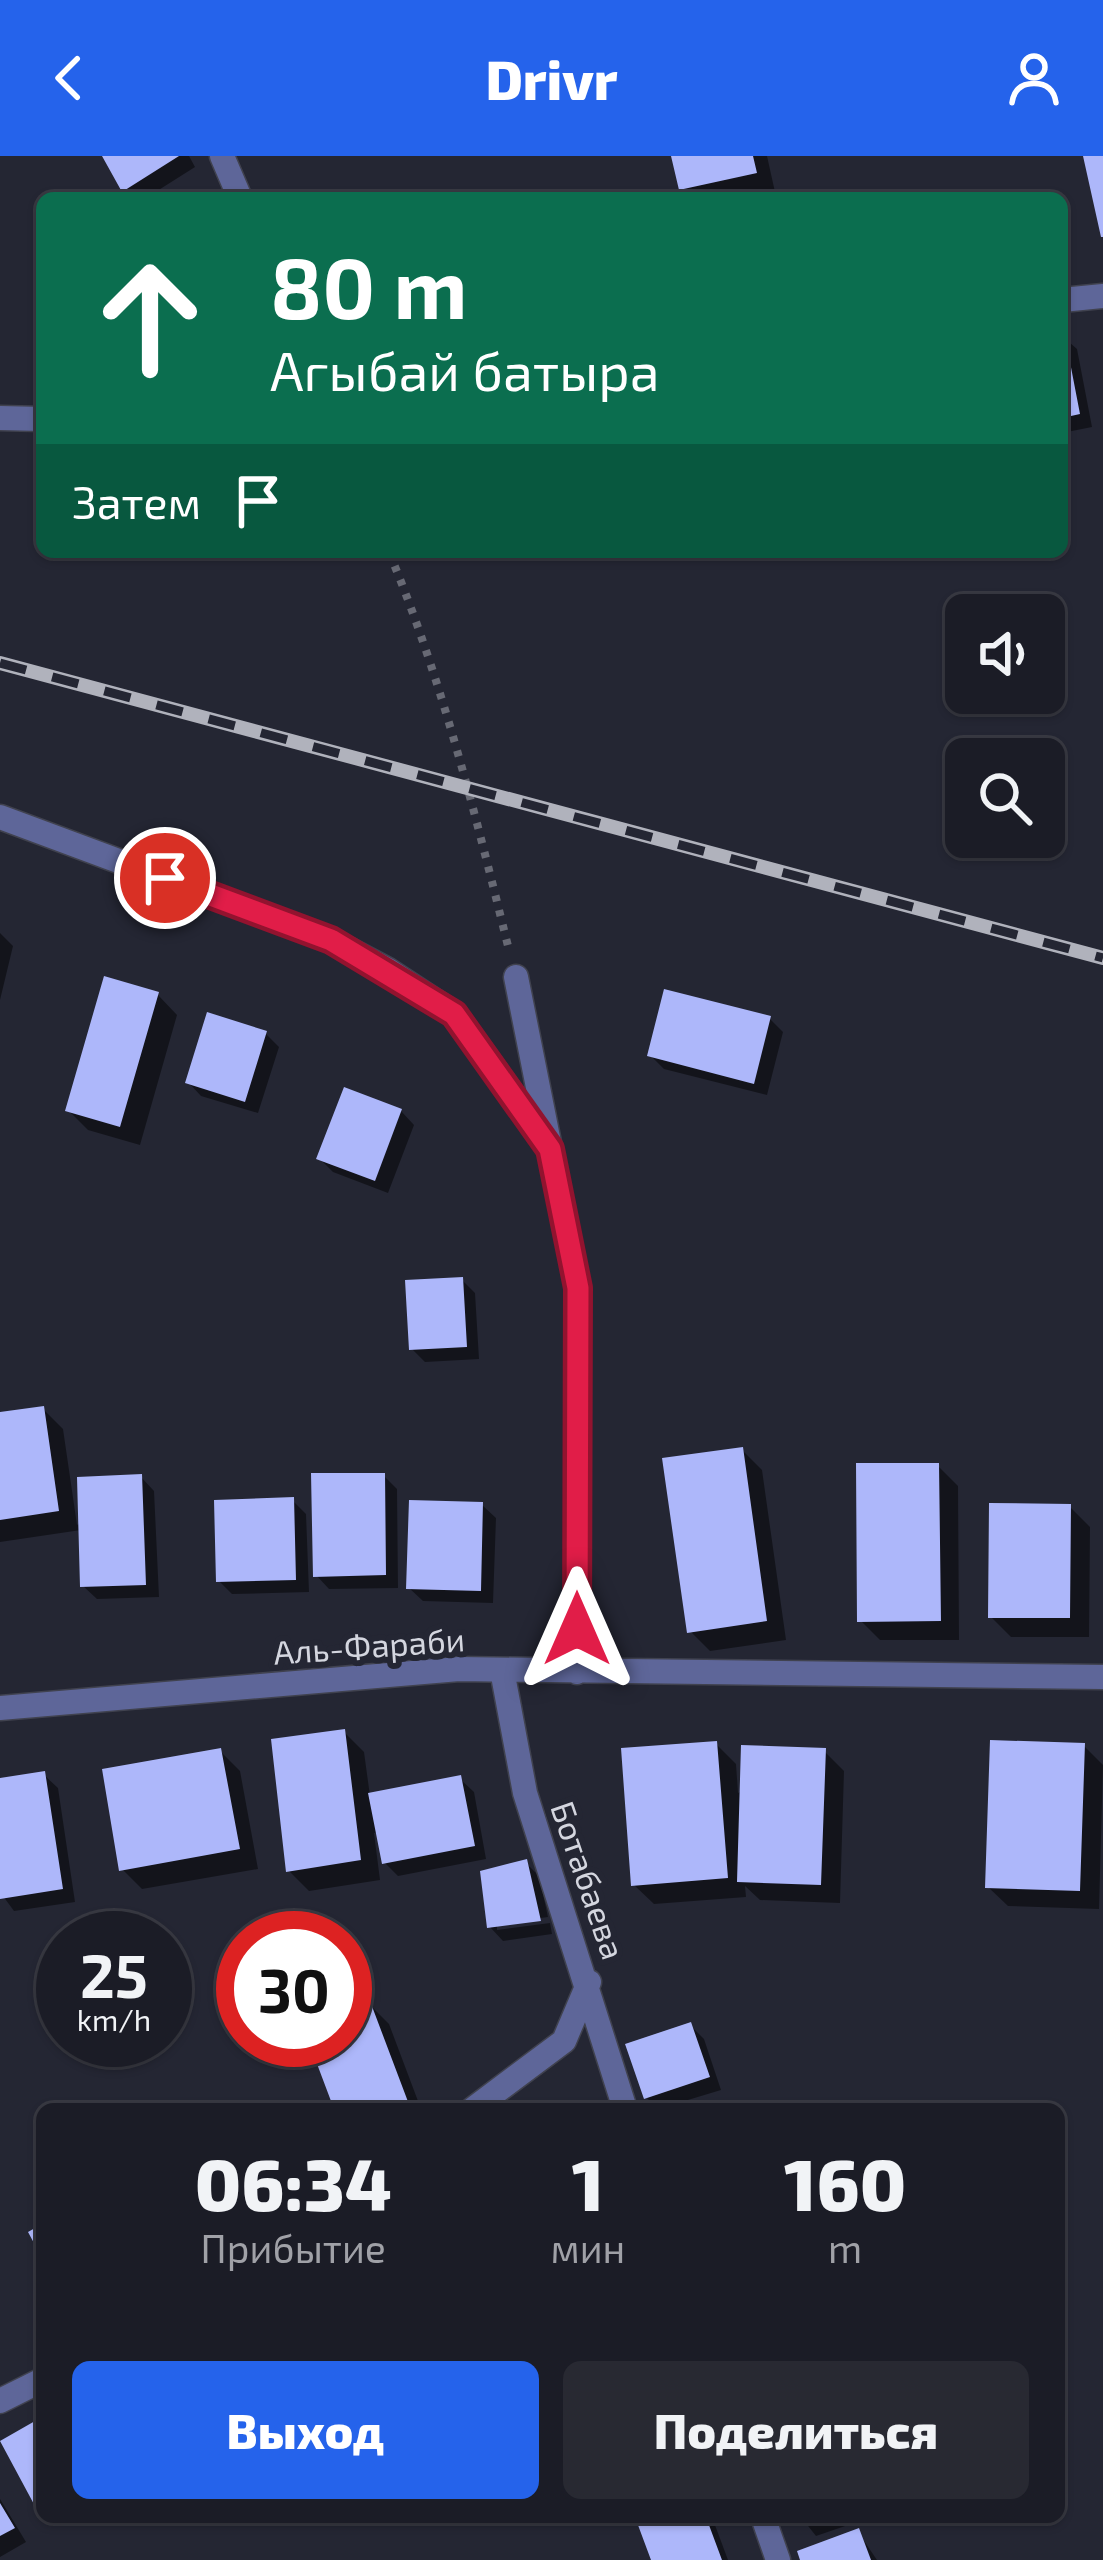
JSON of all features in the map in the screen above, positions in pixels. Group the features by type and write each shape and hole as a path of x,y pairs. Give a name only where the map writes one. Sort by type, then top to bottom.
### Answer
{"street":[{"path":"222,156 237,192"},
{"path":"1068,299 1103,296"},
{"path":"0,418 36,419"},
{"path":"0,817 331,940 388,970 454,1014 550,1149"},
{"path":"516,977 578,1288 577,1672"},
{"name":"Аль-Фараби","path":"0,1708 459,1669 1103,1676"},
{"name":"Ботабаева","path":"502,1670 525,1793 624,2103"},
{"path":"481,2103 565,2041 589,1982"},
{"path":"0,2402 36,2383"},
{"path":"766,2523 778,2560"}],"path":[{"path":"391,558 417,620 469,788 516,977"}],"building":[{"path":"102,156 179,156 122,192"},
{"path":"671,156 753,156 757,173 679,190"},
{"path":"1083,156 1103,156 1103,237 1101,237"},
{"path":"1068,352 1080,414 1068,417"},
{"path":"104,976 159,992 120,1127 65,1111"},
{"path":"664,989 771,1016 754,1084 647,1056"},
{"path":"207,1012 267,1031 245,1102 185,1083"},
{"path":"344,1087 402,1109 375,1181 316,1159"},
{"path":"463,1277 467,1347 409,1350 405,1280"},
{"path":"44,1406 59,1511 0,1520 0,1412"},
{"path":"743,1447 767,1621 687,1633 662,1458"},
{"path":"856,1463 939,1463 941,1621 857,1622"},
{"path":"311,1473 385,1473 386,1575 313,1577"},
{"path":"142,1474 146,1585 80,1587 77,1477"},
{"path":"294,1497 296,1580 216,1582 214,1500"},
{"path":"409,1500 483,1502 481,1591 406,1589"},
{"path":"989,1503 1071,1504 1070,1618 988,1618"},
{"path":"345,1729 361,1860 286,1872 271,1739"},
{"path":"990,1740 1085,1743 1080,1891 985,1888"},
{"path":"717,1741 728,1878 631,1886 621,1748"},
{"path":"741,1745 826,1748 821,1885 737,1882"},
{"path":"221,1748 240,1849 119,1871 102,1769"},
{"path":"45,1771 63,1889 0,1899 0,1778"},
{"path":"461,1775 475,1846 382,1864 368,1793"},
{"path":"527,1859 541,1921 487,1928 480,1871"},
{"path":"372,2006 408,2103 332,2103 318,2067 372,2067"},
{"path":"691,2022 710,2077 644,2099 625,2044"},
{"path":"36,2420 36,2508 0,2441"},
{"path":"0,2503 15,2528 0,2536"},
{"path":"637,2523 708,2523 722,2560 651,2560"},
{"path":"859,2528 871,2560 800,2560 797,2551"}],"railway":[{"path":"0,663 1103,958"}],"route":[{"path":"165,878 331,940 388,970 454,1014 502,1075 550,1149 578,1288 577,1629"}]}
